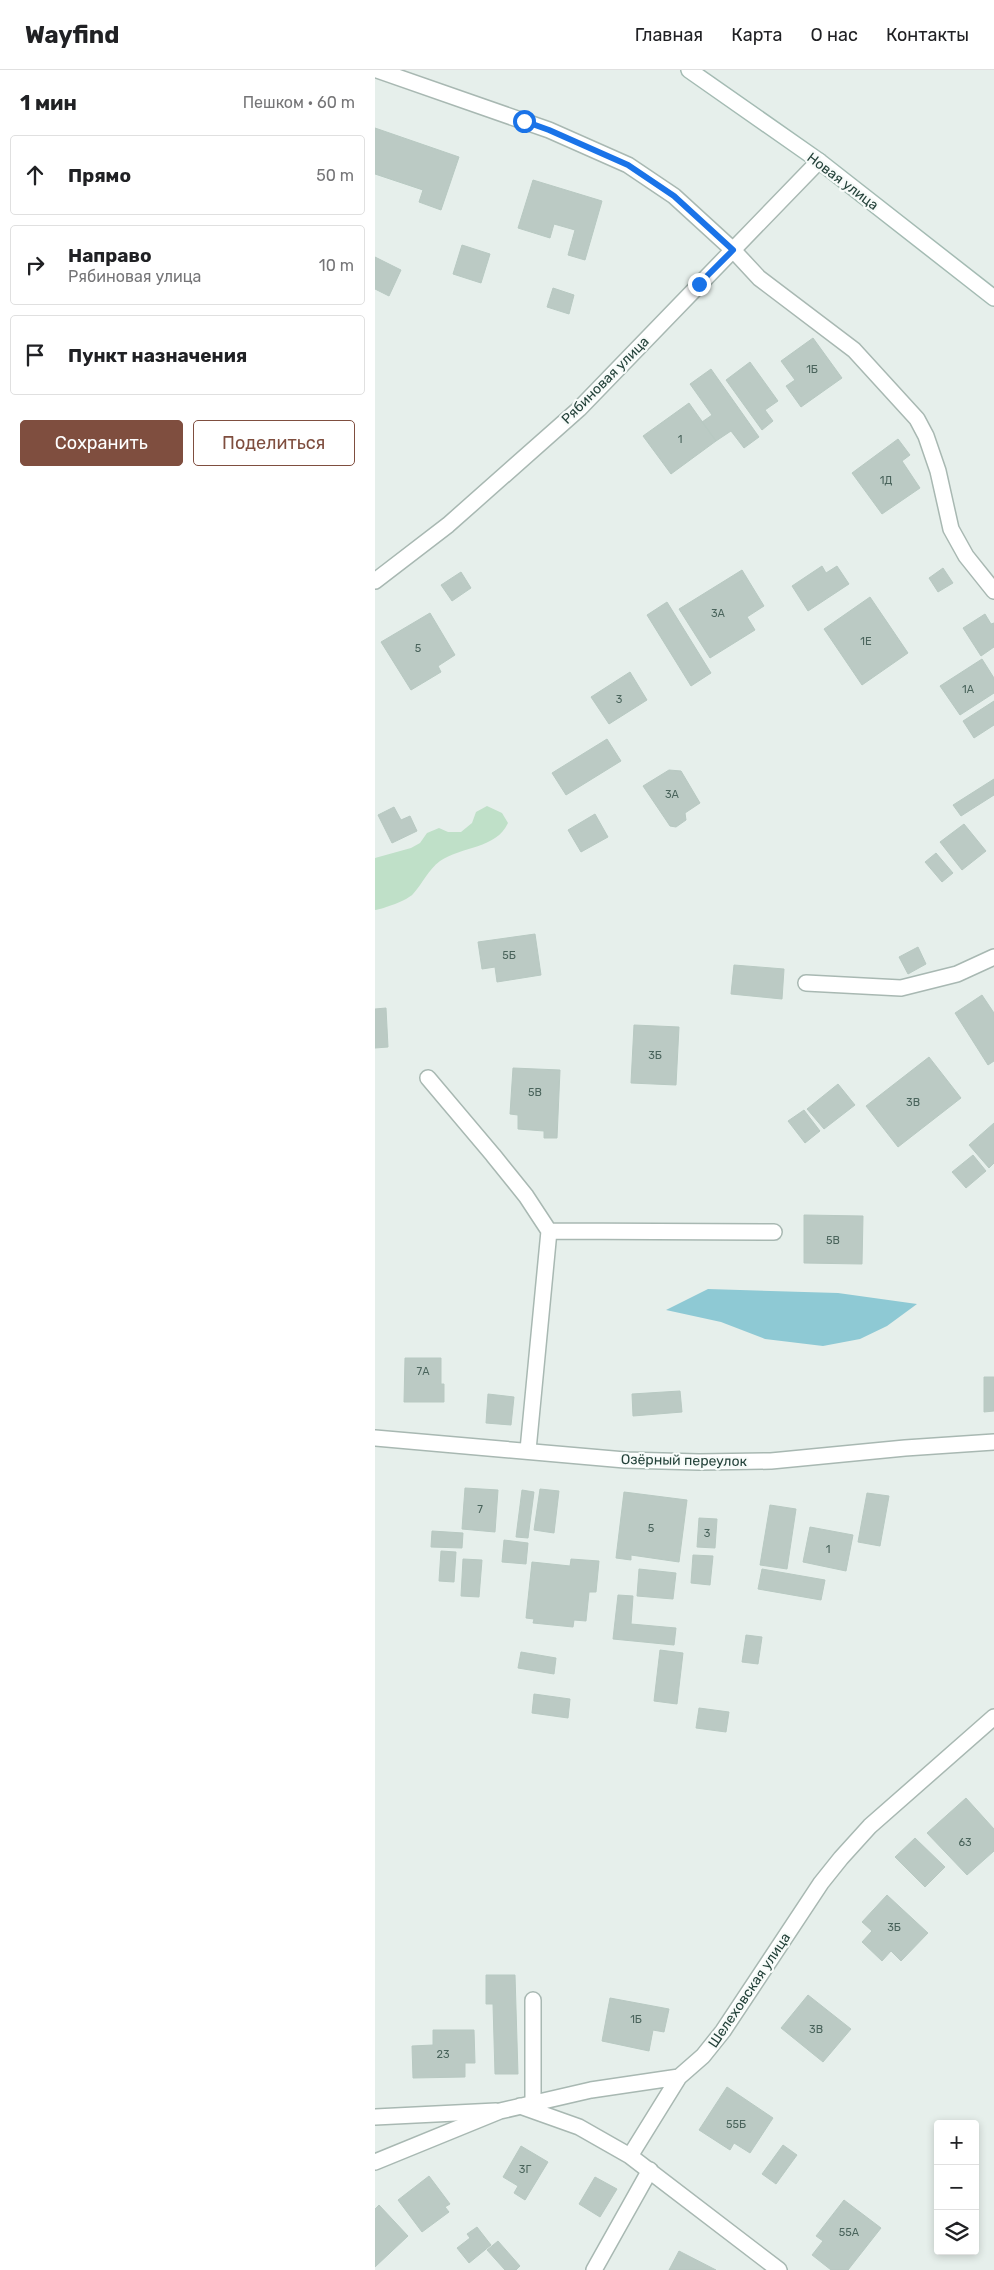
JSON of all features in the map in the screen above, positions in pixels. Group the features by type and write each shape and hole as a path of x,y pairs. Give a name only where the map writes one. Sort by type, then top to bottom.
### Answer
{"street":[{"path":"377,70 549,130 628,165 674,196 733,250 759,278 854,350 917,419 926,436 935,461 951,529 966,556 994,591"},
{"name":"Новая улица","path":"689,70 819,162 994,298"},
{"name":"Рябиновая улица","path":"375,581 448,525 579,409 819,162"},
{"path":"806,983 901,988 932,982 957,974 994,956"},
{"path":"428,1078 499,1161 549,1231 529,1450"},
{"path":"549,1231 774,1232"},
{"name":"Озёрный переулок","path":"375,1438 529,1450 625,1460 753,1461 994,1442"},
{"name":"Шелеховская улица","path":"630,2156 679,2077 703,2056 723,2031 821,1883 841,1858 870,1826 994,1717"},
{"path":"527,2104 533,2000"},
{"path":"375,2162 500,2111 591,2090 679,2077"},
{"path":"527,2104 579,2127 630,2156 779,2270"},
{"path":"375,2117 500,2111"},
{"path":"594,2270 650,2170"}],"green space":[{"path":"487,806 502,813 508,823 503,831 487,842 458,852 440,861 432,868 417,890 410,896 395,904 375,910 375,858 411,848 420,843 427,833 439,828 448,832 461,832 472,823 476,812"}],"water":[{"path":"708,1289 838,1293 917,1304 887,1326 860,1339 823,1346 765,1339 721,1322 666,1310"}],"building":[{"path":"375,128 459,157 441,210 419,202 423,190 375,174"},
{"path":"533,180 602,201 585,260 568,255 575,230 554,224 550,238 518,228"},
{"path":"462,245 490,254 481,283 453,274"},
{"path":"375,257 401,270 389,296 375,289"},
{"path":"553,288 574,295 569,314 547,307"},
{"path":"813,338 842,378 801,407 786,386 795,380 781,361"},
{"path":"750,362 778,401 765,410 773,421 762,430 726,380"},
{"path":"711,369 759,437 744,448 731,431 716,441 702,422 712,415 690,384"},
{"path":"689,403 716,441 671,474 643,436"},
{"path":"898,439 910,455 902,461 920,488 882,514 852,473"},
{"path":"822,566 826,573 837,566 849,584 808,611 792,586"},
{"path":"943,568 953,583 938,592 929,578"},
{"path":"742,570 764,606 747,617 755,630 710,658 679,609"},
{"path":"461,572 471,588 452,601 441,585"},
{"path":"870,597 908,653 862,685 824,629"},
{"path":"667,602 711,673 691,686 647,615"},
{"path":"430,613 455,655 438,666 441,672 411,690 381,642"},
{"path":"985,614 991,624 994,623 994,647 981,656 963,628"},
{"path":"982,659 994,678 994,693 960,715 940,686"},
{"path":"630,672 647,700 609,724 591,697"},
{"path":"994,701 994,725 974,738 963,721"},
{"path":"607,739 621,761 566,795 552,773"},
{"path":"669,770 681,771 700,803 685,813 686,820 676,827 670,826 643,786"},
{"path":"994,779 994,795 961,816 953,805"},
{"path":"394,807 401,820 410,816 417,831 392,843 378,815"},
{"path":"595,814 608,837 581,852 568,830"},
{"path":"964,824 986,851 962,870 940,842"},
{"path":"936,853 953,873 942,882 925,862"},
{"path":"535,934 541,975 497,982 495,967 482,969 478,942"},
{"path":"918,947 926,964 908,974 899,957"},
{"path":"734,965 784,969 782,999 731,994"},
{"path":"982,995 994,1013 994,1061 988,1065 955,1013"},
{"path":"386,1008 388,1047 375,1048 375,1009"},
{"path":"634,1025 679,1027 676,1085 631,1083"},
{"path":"929,1057 961,1098 898,1147 866,1106"},
{"path":"513,1068 560,1070 557,1138 544,1138 544,1131 518,1129 518,1115 510,1114"},
{"path":"838,1084 855,1105 824,1129 807,1109"},
{"path":"804,1110 820,1131 805,1143 788,1121"},
{"path":"994,1123 994,1163 989,1168 969,1145"},
{"path":"973,1155 986,1171 966,1188 952,1172"},
{"path":"804,1215 863,1216 862,1264 804,1263"},
{"path":"405,1358 441,1358 441,1384 444,1384 444,1402 404,1402"},
{"path":"984,1377 994,1377 994,1411 984,1412"},
{"path":"680,1391 682,1412 633,1416 632,1394"},
{"path":"488,1394 514,1397 511,1425 486,1423"},
{"path":"465,1488 498,1490 495,1532 462,1529"},
{"path":"540,1489 559,1491 554,1533 534,1530"},
{"path":"522,1490 534,1492 528,1538 516,1537"},
{"path":"624,1492 687,1500 679,1562 631,1555 631,1560 616,1558"},
{"path":"867,1493 889,1496 880,1546 858,1542"},
{"path":"770,1505 796,1509 787,1569 760,1565"},
{"path":"699,1518 717,1519 715,1548 697,1547"},
{"path":"810,1527 853,1535 846,1571 803,1562"},
{"path":"432,1531 463,1533 462,1548 431,1547"},
{"path":"504,1540 528,1543 526,1564 502,1562"},
{"path":"441,1551 456,1552 454,1582 439,1581"},
{"path":"693,1555 713,1556 710,1585 691,1583"},
{"path":"463,1559 482,1560 479,1597 461,1596"},
{"path":"571,1559 599,1561 596,1592 589,1592 586,1621 574,1620 573,1627 533,1623 534,1619 526,1618 532,1562 570,1566"},
{"path":"639,1569 676,1573 673,1599 637,1596"},
{"path":"762,1569 825,1580 821,1600 758,1589"},
{"path":"618,1595 633,1596 631,1624 676,1628 674,1645 613,1639"},
{"path":"746,1635 762,1637 758,1664 742,1662"},
{"path":"660,1650 683,1653 677,1704 654,1701"},
{"path":"521,1652 556,1658 554,1674 518,1668"},
{"path":"534,1694 570,1699 568,1718 532,1713"},
{"path":"699,1708 729,1712 726,1732 696,1728"},
{"path":"966,1798 994,1829 994,1851 967,1875 927,1833"},
{"path":"915,1838 945,1867 925,1887 895,1857"},
{"path":"887,1895 928,1933 901,1961 891,1951 882,1961 862,1942 872,1931 862,1922"},
{"path":"486,1975 515,1975 518,2074 495,2074 493,2004 486,2004"},
{"path":"808,1995 851,2029 823,2062 781,2028"},
{"path":"610,1998 669,2009 664,2032 653,2030 649,2051 602,2041"},
{"path":"433,2030 474,2030 475,2063 465,2063 465,2077 413,2078 412,2046 433,2045"},
{"path":"727,2087 773,2118 750,2153 734,2143 730,2150 699,2130"},
{"path":"783,2145 797,2155 776,2184 762,2174"},
{"path":"521,2146 548,2162 525,2200 514,2193 518,2186 503,2177"},
{"path":"429,2176 450,2204 445,2207 449,2212 422,2232 398,2200"},
{"path":"595,2177 617,2189 600,2217 579,2204"},
{"path":"844,2200 881,2228 848,2270 831,2270 812,2255 823,2241 816,2236"},
{"path":"379,2205 408,2236 375,2267 375,2209"},
{"path":"477,2227 491,2245 469,2263 457,2248 470,2238 467,2234"},
{"path":"498,2241 520,2266 516,2270 505,2270 487,2250"},
{"path":"679,2251 716,2270 669,2270"}],"route":[{"path":"524,121 628,165 674,196 694,213 733,250 699,284"}]}
